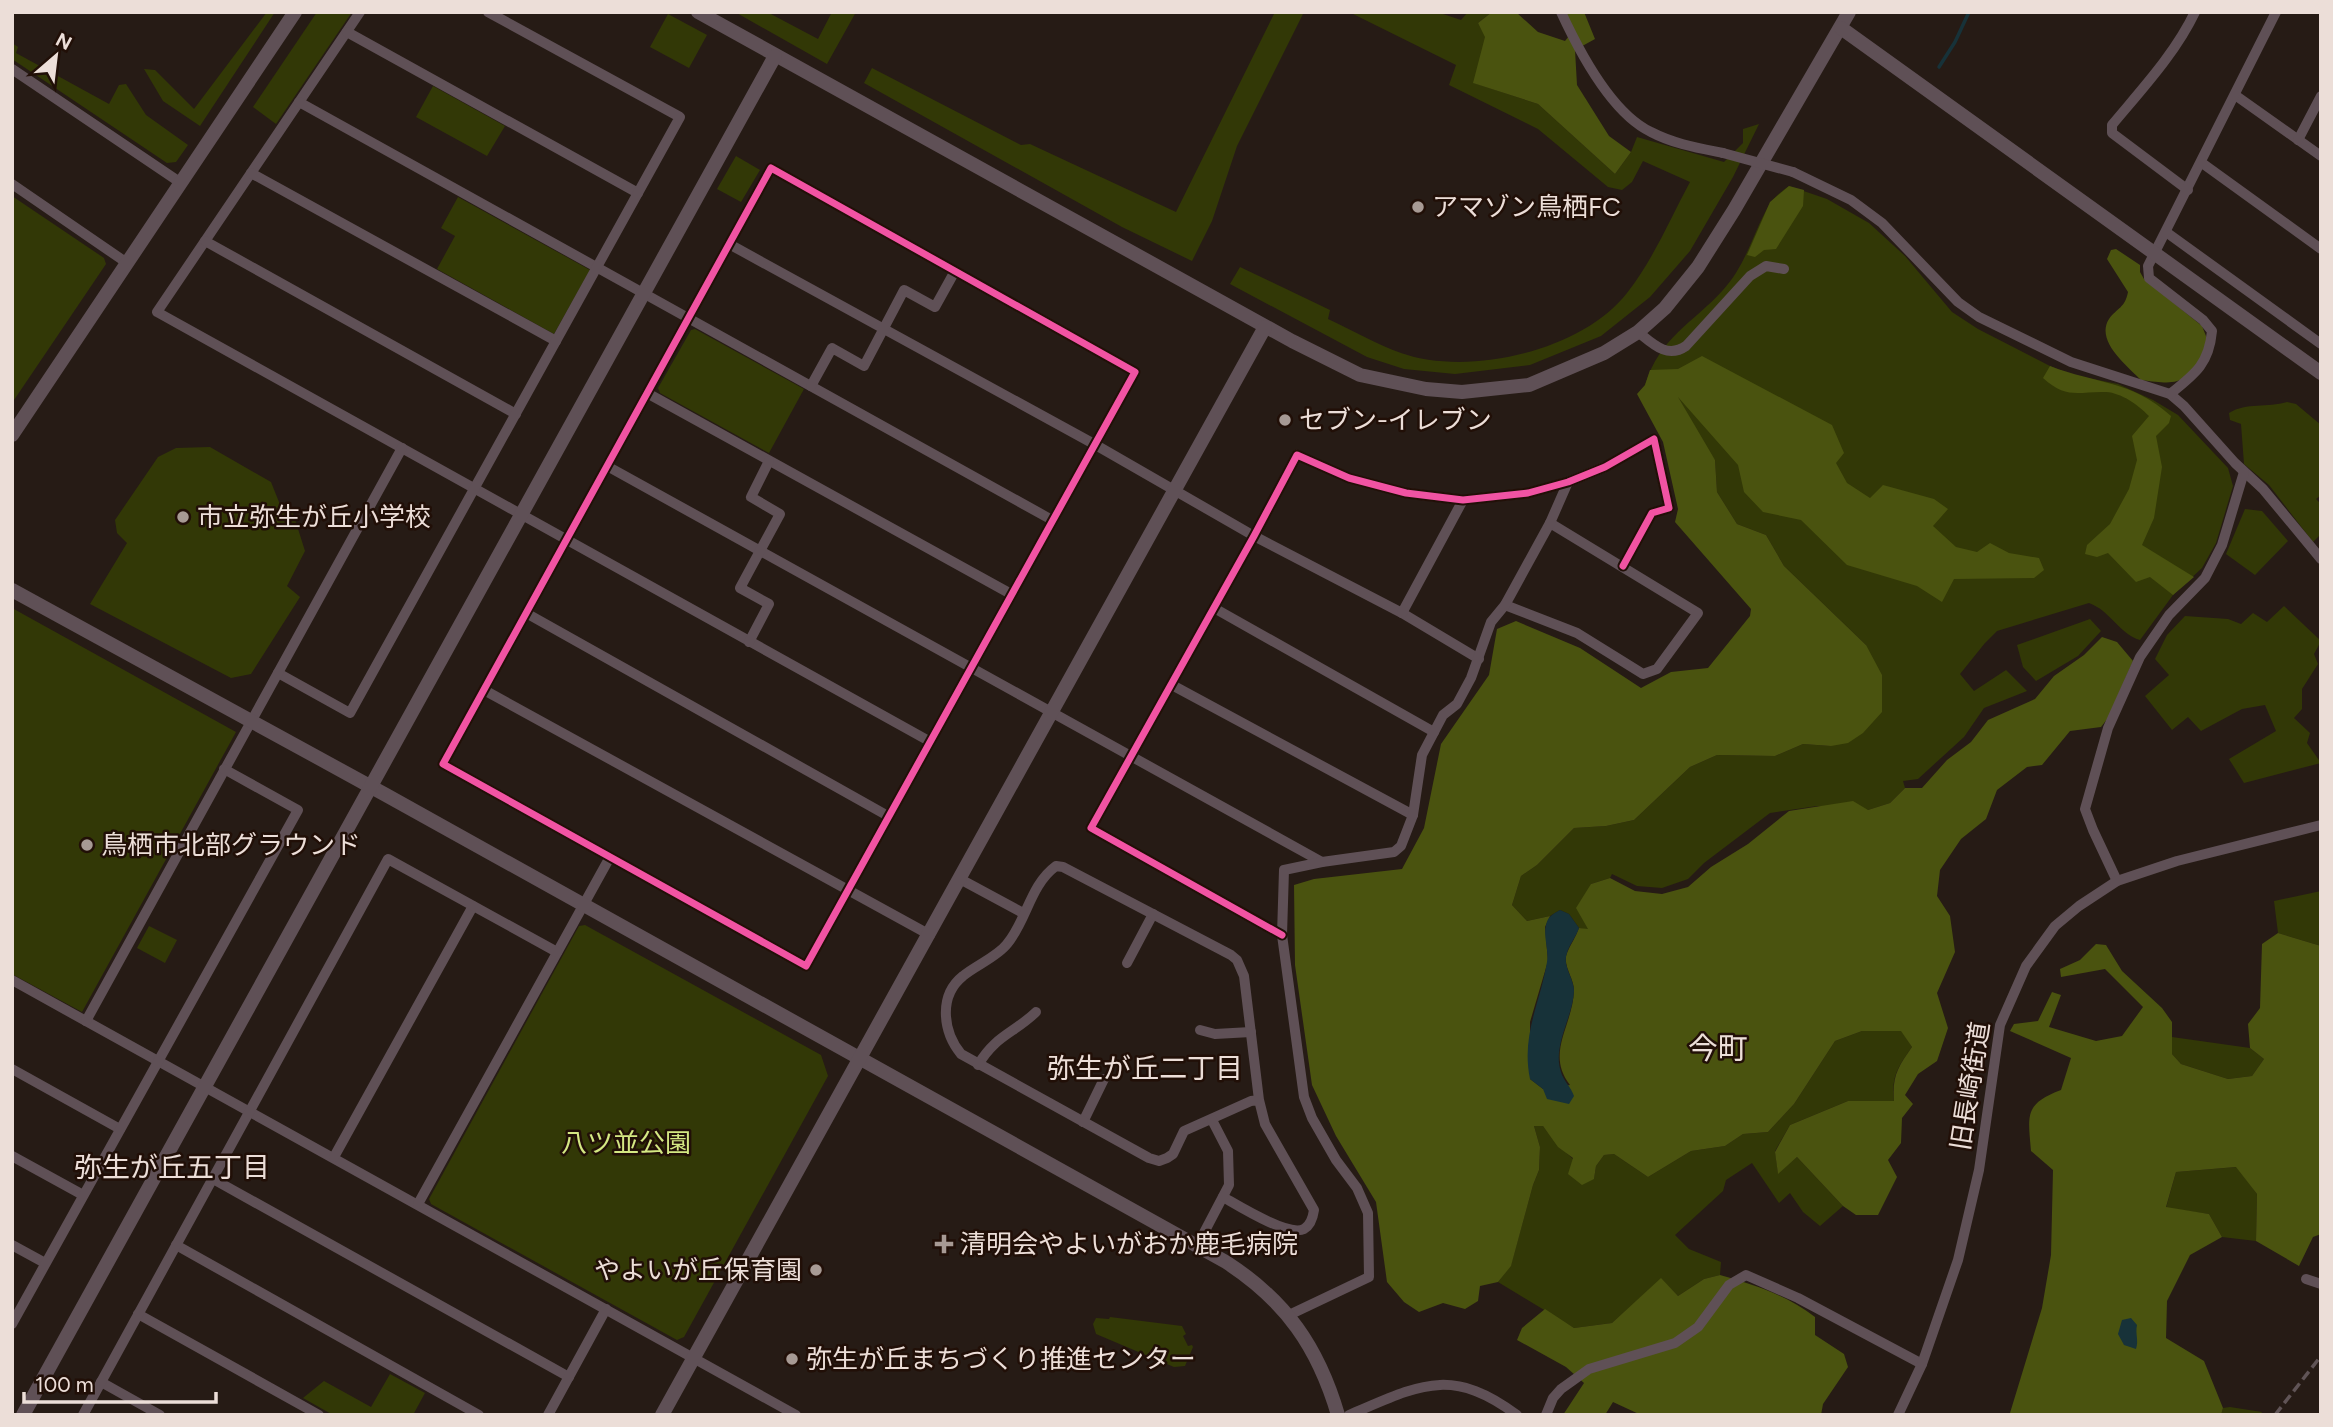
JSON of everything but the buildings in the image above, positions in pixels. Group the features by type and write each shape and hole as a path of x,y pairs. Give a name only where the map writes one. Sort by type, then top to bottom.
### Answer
{"street":[{"path":"12,435 295,12"},
{"path":"360,12 157,312 929,741"},
{"path":"278,673 350,713 680,117 488,12"},
{"path":"698,12 1265,327 1360,374 1426,389 1462,392 1529,384 1580,365 1638,332 1665,308 1698,267 1734,210 1849,12"},
{"path":"1561,12 1607,91 1628,117 1649,132 1686,146 1793,172 1851,200 1882,223 1958,302 1979,317 2071,362 2170,394 2263,489 2321,559"},
{"path":"2188,190 2112,133 2112,125 2157,70 2195,12"},
{"path":"2170,394 2205,362 2210,350 2212,331 2203,320 2149,278 2148,266 2276,12"},
{"path":"1841,28 2321,373"},
{"path":"346,32 638,193"},
{"path":"23,1415 775,56"},
{"path":"12,69 181,183"},
{"path":"2235,95 2321,156"},
{"path":"2298,140 2321,96"},
{"path":"299,102 1052,520"},
{"path":"2202,163 2321,249"},
{"path":"771,168 955,271 1135,372 806,966 443,764 771,168"},
{"path":"251,173 556,341"},
{"path":"12,184 127,263"},
{"path":"2166,232 2321,344"},
{"path":"205,241 516,414"},
{"path":"729,244 1094,444 1254,536 1402,613 1479,659"},
{"path":"1638,332 1666,352 1678,352 1750,276 1766,266 1784,270"},
{"path":"811,386 832,348 864,366 904,290 935,307 955,271"},
{"path":"662,1415 1265,327"},
{"path":"647,393 1011,594"},
{"path":"1282,935 1091,828 1297,455 1349,478 1406,493 1463,500 1528,493 1568,482 1605,467 1654,439 1670,508 1651,513 1623,566"},
{"path":"86,1021 402,448"},
{"path":"750,642 769,604 740,588 780,514 751,497 769,461"},
{"path":"607,466 1322,862"},
{"path":"2117,881 2085,809 2108,728 2140,656 2169,615 2205,579 2222,545 2244,472"},
{"path":"1289,1315 1369,1277 1368,1213 1357,1188 1336,1160 1312,1118 1304,1097 1282,935 1284,870 1394,852 1401,846 1413,815 1422,755 1443,715 1457,704 1479,659 1491,622 1505,605 1550,523 1568,482"},
{"path":"1402,613 1463,500"},
{"path":"1505,605 1577,633 1643,674 1657,670 1698,613 1550,523"},
{"path":"12,590 584,904 1246,1275 1289,1315 1309,1343 1325,1375 1338,1415"},
{"path":"1214,608 1434,732"},
{"path":"526,613 888,816"},
{"path":"1172,685 1413,815"},
{"path":"484,690 930,935"},
{"path":"12,1324 298,810 224,769"},
{"name":"旧長崎街道","path":"1898,1415 1922,1364 1958,1260 1979,1170 2000,1025 2026,966 2055,926 2117,881 2177,861 2321,825"},
{"path":"418,1204 610,857"},
{"path":"83,1415 388,859 558,952"},
{"path":"1223,1197 1283,1228 1295,1231 1305,1228 1312,1220 1314,1210 1265,1124 1258,1100 1244,976 1237,960 1231,955 1063,867 1056,866 1043,878 1007,945 961,977 950,993 945,1014 950,1037 961,1054 1149,1158 1159,1161 1173,1154 1184,1131 1258,1100"},
{"path":"960,879 1023,914"},
{"path":"334,1157 473,906"},
{"path":"1127,963 1153,914"},
{"path":"12,980 796,1415"},
{"path":"978,1065 997,1039 1024,1024 1037,1012"},
{"path":"1200,1030 1215,1034 1251,1032"},
{"path":"12,1069 120,1129"},
{"path":"1083,1122 1104,1080"},
{"path":"1197,1246 1229,1185 1228,1151 1212,1119"},
{"path":"12,1156 83,1195"},
{"path":"213,1179 569,1377"},
{"path":"12,1245 45,1264"},
{"path":"176,1245 479,1415"},
{"path":"1546,1415 1553,1398 1561,1389 1589,1369 1675,1342 1698,1328 1729,1285 1746,1275 1798,1298 1922,1364"},
{"path":"2306,1279 2321,1284"},
{"path":"548,1415 606,1309"},
{"path":"138,1314 319,1415"},
{"path":"101,1382 160,1415"},
{"path":"1349,1415 1410,1390 1440,1384 1474,1389 1517,1415"}],"green space":[{"path":"267,12 275,12 200,126 163,101 144,69 155,70 194,109"},
{"path":"317,12 352,12 276,124 253,107"},
{"path":"735,12 767,12 818,39 832,12 856,12 827,64"},
{"path":"1275,12 1304,12 1237,146 1212,221 1192,261 1122,227 864,83 872,68 1021,145 1030,144 1176,212"},
{"path":"1349,12 1437,12 1461,20 1468,12 1492,12 1478,23 1486,37 1474,83 1538,104 1615,174 1631,152 1637,137 1724,162 1743,143 1743,129 1759,124 1733,177 1690,251 1650,297 1601,336 1530,365 1455,374 1404,369 1367,357 1230,284 1240,267 1330,310 1328,319 1401,353 1428,360 1490,360 1522,354 1553,344 1582,330 1607,313 1627,293 1653,253 1690,182 1643,161 1632,182 1622,190 1608,187 1538,129 1449,85 1456,65"},
{"path":"1492,12 1517,13 1538,32 1565,41 1573,31 1565,12 1584,12 1595,39 1575,50 1577,85 1609,136 1631,152 1615,174 1538,104 1473,83 1485,37 1478,23"},
{"path":"668,14 707,35 689,68 650,47"},
{"path":"12,43 18,47 16,53 109,104 119,85 126,84 146,115 188,145 176,162 167,163 12,59"},
{"path":"433,86 505,126 487,156 416,117"},
{"path":"736,156 760,170 741,202 717,189"},
{"path":"1789,186 1827,199 1869,223 1905,256 1952,312 1978,329 2050,366 2073,375 2118,384 2178,415 2228,468 2233,486 2216,543 2202,568 2173,595 2140,640 2126,633 2103,611 2089,603 1997,631 1960,674 1974,691 2006,670 2027,691 1984,708 1964,737 1918,779 1903,781 1905,788 1890,803 1868,810 1817,806 1770,813 1704,863 1688,879 1662,888 1637,886 1612,874 1610,878 1591,884 1588,930 1579,928 1569,914 1560,910 1550,916 1527,921 1512,905 1521,876 1537,865 1574,828 1606,826 1634,820 1690,767 1717,755 1775,756 1803,744 1831,746 1866,645 1784,566 1766,535 1737,524 1717,492 1715,460 1645,385 1651,369 1668,343 1731,280 1769,205"},
{"path":"1789,186 1804,190 1803,206 1776,249 1764,250 1755,257 1747,255 1770,202"},
{"path":"12,196 104,258 106,264 12,403"},
{"path":"458,197 590,270 554,334 437,269 455,236 441,228"},
{"path":"2116,249 2140,265 2144,279 2202,326 2206,336 2206,353 2185,377 2172,382 2141,380 2109,344 2106,327 2109,319 2125,301 2128,292 2107,259 2111,250"},
{"path":"695,329 804,389 769,453 660,393 658,388 691,330"},
{"path":"1702,356 1832,425 1844,453 1836,463 1847,483 1870,498 1883,485 1934,499 1948,509 1933,526 1956,547 1977,552 1990,543 2009,553 2039,558 2044,570 2034,578 1954,579 1942,602 1917,586 1847,565 1801,520 1763,512 1744,492 1738,465 1678,397 1715,460 1717,492 1737,524 1766,535 1784,566 1866,645 1882,675 1882,712 1863,733 1848,743 1831,746 1803,744 1775,756 1717,755 1690,767 1634,820 1606,826 1574,828 1537,865 1521,876 1512,905 1527,921 1550,916 1545,927 1548,961 1530,1022 1530,1079 1543,1089 1570,1085 1560,1062 1562,1039 1573,1003 1574,990 1566,958 1579,928 1588,929 1576,908 1591,884 1610,878 1635,891 1662,894 1688,887 1711,867 1748,844 1789,811 1853,801 1868,810 1890,803 1905,788 1922,788 1947,760 1971,742 1988,720 2035,699 2054,676 2084,655 2102,637 2117,642 2133,661 2108,718 2101,727 2070,731 2042,765 2027,767 1997,790 1986,819 1961,839 1940,870 1937,896 1950,916 1955,952 1937,993 1948,1028 1937,1061 1918,1074 1905,1095 1913,1104 1902,1118 1901,1143 1888,1160 1897,1177 1878,1215 1856,1215 1843,1206 1797,1157 1778,1174 1775,1152 1790,1125 1848,1101 1894,1101 1897,1072 1912,1047 1901,1031 1862,1031 1835,1041 1794,1104 1768,1132 1743,1134 1725,1146 1691,1151 1648,1177 1614,1154 1604,1155 1596,1166 1594,1179 1582,1185 1568,1174 1573,1158 1558,1147 1543,1126 1534,1126 1540,1147 1539,1170 1511,1266 1498,1282 1480,1286 1478,1301 1465,1309 1443,1303 1419,1312 1404,1302 1387,1282 1376,1202 1336,1136 1312,1085 1295,965 1294,885 1314,879 1402,869 1424,828 1441,744 1489,675 1497,629 1516,621 1580,648 1641,688 1671,672 1708,668 1750,616 1751,609 1675,522 1678,509 1663,442 1637,394 1645,385 1650,370 1678,369"},
{"path":"2050,366 2127,389 2156,404 2171,416 2169,423 2156,436 2162,467 2154,518 2142,545 2194,577 2173,595 2150,577 2136,582 2108,553 2097,557 2085,554 2087,545 2110,524 2129,489 2137,460 2132,436 2149,416 2118,395 2106,392 2066,392 2051,385 2043,378"},
{"path":"2287,402 2296,404 2321,425 2321,495 2316,499 2321,504 2321,534 2313,542 2269,485 2244,464 2241,424 2230,420 2229,413 2236,410"},
{"path":"210,447 271,482 283,512 293,513 305,551 287,586 300,597 251,674 231,678 90,604 127,543 117,533 115,520 158,457 176,448"},
{"path":"2245,509 2262,511 2288,541 2255,575 2226,554"},
{"path":"2284,606 2321,641 2314,654 2318,664 2302,689 2302,709 2294,718 2310,733 2307,743 2321,763 2244,783 2229,759 2276,731 2265,705 2242,709 2201,731 2188,717 2172,730 2145,696 2169,675 2155,659 2167,635 2185,616 2228,619 2241,624 2253,613 2267,622"},
{"name":"鳥栖市北部グラウンド","path":"12,608 236,732 82,1012 12,974"},
{"path":"2090,619 2101,631 2078,656 2036,681 2023,667 2017,645"},
{"path":"2321,891 2321,946 2278,933 2274,901"},
{"name":"八ツ並公園","path":"585,925 821,1055 828,1076 684,1337 677,1340 431,1204 429,1199 579,926"},
{"path":"149,926 177,940 165,963 137,948"},
{"path":"2278,933 2321,946 2321,1234 2313,1237 2299,1266 2256,1241 2257,1194 2236,1167 2176,1172 2166,1207 2209,1214 2222,1237 2190,1255 2167,1301 2166,1338 2204,1361 2223,1408 2221,1415 2012,1415 2010,1413 2042,1308 2051,1255 2053,1170 2031,1151 2029,1120 2034,1106 2040,1100 2061,1090 2071,1058 2010,1031 2014,1024 2038,1021 2052,992 2061,995 2049,1027 2096,1041 2122,1036 2143,1007 2105,969 2061,977 2060,969 2080,960 2096,944 2106,945 2122,971 2162,1008 2172,1022 2172,1054 2181,1064 2228,1079 2252,1076 2264,1059 2250,1048 2248,1024 2260,1008 2262,944"},
{"path":"1862,1031 1902,1031 1912,1047 1897,1072 1894,1101 1848,1101 1790,1125 1775,1151 1778,1173 1797,1157 1843,1206 1820,1226 1803,1212 1790,1193 1779,1203 1752,1163 1726,1180 1723,1191 1675,1235 1689,1249 1721,1262 1720,1275 1704,1279 1678,1296 1661,1279 1612,1323 1574,1328 1498,1282 1511,1265 1539,1170 1540,1147 1534,1126 1543,1126 1594,1179 1596,1166 1604,1155 1614,1154 1648,1177 1691,1151 1725,1146 1743,1134 1768,1132 1794,1104 1835,1041"},
{"path":"2172,1037 2250,1048 2264,1059 2252,1076 2228,1079 2181,1064 2172,1054"},
{"path":"2237,1167 2257,1194 2256,1241 2222,1237 2209,1214 2166,1208 2176,1172"},
{"path":"1720,1275 1770,1292 1804,1309 1815,1317 1815,1335 1844,1354 1848,1367 1823,1404 1821,1415 1641,1415 1613,1402 1605,1415 1563,1415 1584,1383 1566,1367 1517,1340 1522,1328 1545,1309 1574,1328 1612,1323 1661,1278 1678,1296 1704,1279"},
{"path":"1110,1317 1182,1326 1188,1346 1193,1347 1185,1366 1174,1367 1096,1334 1093,1324 1096,1318"},
{"path":"390,1374 425,1393 413,1415 333,1415 303,1398 324,1381 371,1407"},
{"path":"2223,1408 2262,1412 2260,1415 2221,1415"}],"water":[{"path":"1560,910 1569,914 1579,928 1566,958 1574,991 1559,1052 1563,1078 1574,1096 1569,1104 1547,1099 1543,1089 1530,1079 1528,1063 1532,1020 1547,962 1546,925 1549,917"},
{"path":"2131,1318 2137,1325 2136,1349 2124,1345 2118,1334 2122,1320"}],"waterway":[{"path":"1939,67 1969,12"}],"railway":[{"path":"2275,1415 2321,1356"}],"cycle path":[{"path":"771,168 1135,372 806,966 443,764 771,168"},
{"path":"1282,935 1091,828 1297,455 1349,478 1406,493 1463,500 1528,493 1568,482 1605,467 1654,439 1669,508 1652,513 1623,566"}],"place":[{"name":"アマゾン鳥栖FC","path":"1418,207"},
{"name":"セブン-イレブン","path":"1285,420"},
{"name":"市立弥生が丘小学校","path":"183,517"},
{"name":"鳥栖市北部グラウンド","path":"87,845"},
{"name":"清明会やよいがおか鹿毛病院","path":"944,1244"},
{"name":"やよいが丘保育園","path":"816,1270"},
{"name":"弥生が丘まちづくり推進センター","path":"792,1359"}],"district":[{"name":"今町","path":"1718,1048"},
{"name":"弥生が丘二丁目","path":"1145,1068"},
{"name":"弥生が丘五丁目","path":"172,1167"}]}
